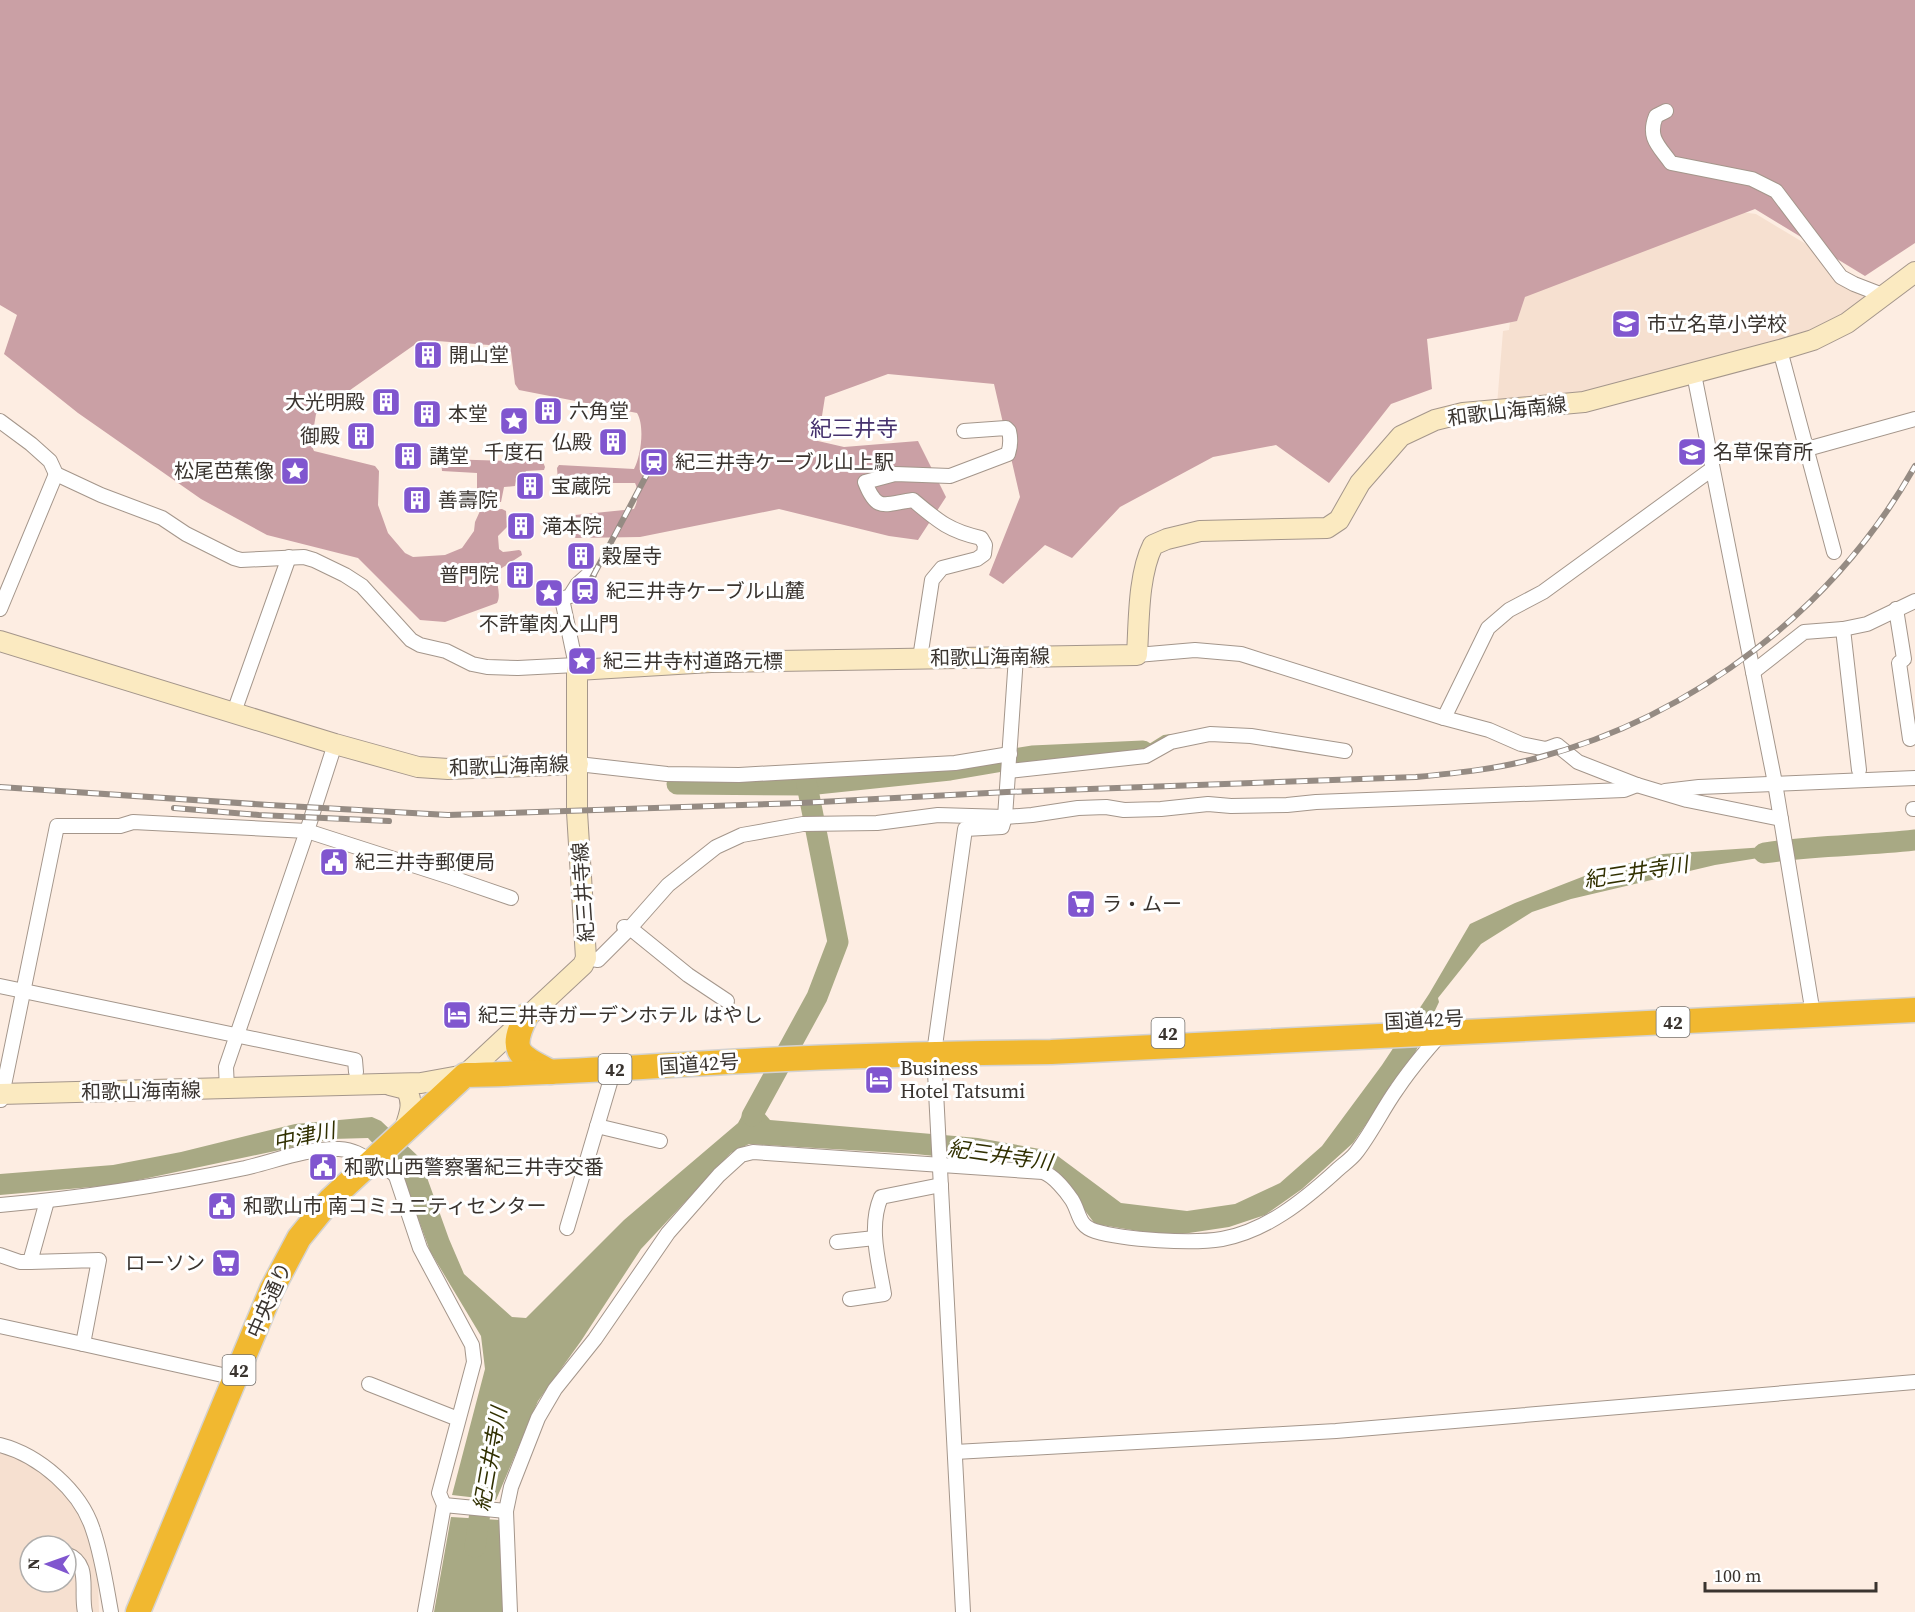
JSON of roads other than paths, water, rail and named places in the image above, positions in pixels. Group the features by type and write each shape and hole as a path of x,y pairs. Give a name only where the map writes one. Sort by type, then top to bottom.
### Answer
{"highway":[{"name":"国道42号","path":"465,1075 553,1073 765,1060 934,1053 1051,1052 1399,1028 1812,1007 1915,996"},
{"name":"国道42号","path":"1812,1007 1915,1010"},
{"path":"526,1016 518,1039 520,1053 524,1058 553,1073"},
{"name":"中央通り","path":"138,1612 289,1253 330,1200 404,1134 465,1075"}],"main road":[{"name":"和歌山海南線","path":"0,641 335,744 418,766 448,769 578,764 577,668 711,662 1137,655 1142,588 1147,556 1153,545 1200,531 1328,528 1340,520 1360,483 1401,436 1435,420 1463,413 1584,402 1814,340 1847,323 1915,272"},
{"name":"紀三井寺線","path":"465,1075 583,965 587,955 577,812 578,764"},
{"name":"和歌山海南線","path":"1,1090 227,1082 422,1069 465,1075"},
{"name":"和歌山海南線","path":"227,1082 421,1083 465,1075"},
{"path":"382,1084 403,1088 408,1094 411,1110 404,1134"}],"street":[{"path":"1666,111 1656,116 1652,126 1654,140 1671,163 1752,179 1776,191 1841,277 1885,296"},
{"path":"1780,350 1834,552"},
{"path":"1694,374 1775,783 1812,1007"},
{"path":"1807,449 1915,420"},
{"path":"0,421 50,461 56,474 101,495 162,518 186,534 234,558 304,556 345,575 362,586 411,640 420,645 446,651 472,664 488,667 577,668 562,599 570,596 577,585 589,574"},
{"path":"920,658 932,580 942,568 977,559 984,554 985,545 981,538 960,534 944,525 913,500 880,504 872,500 865,482 895,474 950,476 1008,454 1011,438 1006,428 964,431"},
{"path":"1444,718 1488,628 1509,610 1543,592 1712,469"},
{"path":"0,609 56,474"},
{"path":"234,712 289,557"},
{"path":"1753,672 1804,632 1844,630 1867,624 1915,601"},
{"path":"1896,609 1910,660 1899,663 1910,739"},
{"path":"1844,630 1859,770"},
{"path":"1137,655 1195,650 1241,654 1489,730 1521,744 1546,749 1557,746 1578,762 1637,785 1687,800 1781,819"},
{"path":"963,1612 934,1053 964,829 1002,826 1005,817 1016,657"},
{"path":"1009,771 1146,756 1171,742 1210,734 1251,736 1345,751"},
{"path":"227,1082 226,1067 335,744"},
{"path":"578,764 667,774 742,775 955,763 1010,754"},
{"path":"1662,792 1699,787 1915,778"},
{"path":"630,928 668,885 716,847 742,835 803,824 877,823 957,814 1005,817 1078,808 1106,807 1124,810 1208,804 1287,805 1624,790 1637,785"},
{"path":"1,1090 57,826 120,826 133,822 307,831 511,898"},
{"path":"587,955 596,952 622,927 630,928 688,975 727,1000"},
{"path":"0,986 355,1060 356,1072"},
{"path":"510,1612 502,1510 538,1418 555,1389 595,1339 668,1233 719,1175 741,1155 753,1152 940,1162 1043,1172 1049,1174 1073,1202 1076,1213 1085,1227 1094,1231 1134,1238 1223,1239 1264,1224 1287,1212 1354,1154 1397,1088 1442,1026"},
{"path":"567,1228 614,1070"},
{"path":"597,1126 660,1141"},
{"path":"0,1205 47,1201 152,1185 245,1168 316,1150 339,1149 359,1153 376,1159 396,1176 420,1248 472,1345 474,1362 439,1493 447,1505 425,1612"},
{"path":"850,1299 884,1294 875,1238 877,1208 881,1197 941,1185"},
{"path":"30,1262 47,1201"},
{"path":"837,1242 875,1238"},
{"path":"0,1256 20,1262 99,1260 83,1344"},
{"path":"0,1326 236,1378"},
{"path":"955,1452 1336,1431 1915,1382"},
{"path":"369,1384 458,1419"},
{"path":"0,1445 25,1455 43,1466 71,1490 94,1530 111,1612"},
{"path":"447,1505 502,1510"},
{"path":"78,1561 85,1577 82,1600 85,1612"},
{"path":"149,1584 151,1612"}],"water":[{"name":"中津川","path":"1780,846 1777,855 1715,865 1571,899 1532,912 1481,944 1438,998 1439,1002 1414,1055 1353,1143 1302,1189 1265,1215 1229,1227 1169,1236 1095,1224 1053,1168 915,1154 749,1144 731,1153 641,1249 581,1341 538,1401 496,1500 452,1495 485,1369 481,1336 430,1251 402,1175 368,1138 332,1139 115,1185 0,1195 0,1174 113,1165 181,1152 295,1124 372,1117 381,1121 420,1158 464,1274 512,1317 526,1318 624,1220 738,1123 757,1088 774,1092 764,1113 770,1120 978,1138 1051,1151 1121,1203 1187,1211 1235,1204 1280,1183 1322,1146 1382,1065 1429,994 1470,924 1515,903 1587,875 1663,854"},
{"path":"451,1517 500,1520 503,1612 434,1612"}],"waterway":[{"path":"1148,747 1164,737 1171,736"},
{"path":"677,784 807,785 950,770 1032,756 1143,751"},
{"path":"752,1116 817,997 838,942 807,785"},
{"name":"紀三井寺川","path":"1764,853 1915,840"},
{"name":"紀三井寺川","path":"475,1547 486,1471"}],"railway":[{"path":"583,595 653,463"},
{"path":"0,787 448,815 801,803 1007,792 1416,777 1492,768 1537,758 1595,739 1651,715 1705,685 1755,649 1802,610 1844,566 1882,518 1915,466"},
{"path":"174,808 259,815 389,821"}],"place":[{"name":"市立名草小学校","path":"1626,324"},
{"name":"開山堂","path":"428,355"},
{"name":"大光明殿","path":"386,402"},
{"name":"六角堂","path":"548,411"},
{"name":"本堂","path":"427,414"},
{"name":"千度石","path":"514,421"},
{"name":"御殿","path":"361,436"},
{"name":"仏殿","path":"613,442"},
{"name":"名草保育所","path":"1692,452"},
{"name":"講堂","path":"408,456"},
{"name":"紀三井寺ケーブル山上駅","path":"654,462"},
{"name":"松尾芭蕉像","path":"295,471"},
{"name":"宝蔵院","path":"530,486"},
{"name":"善壽院","path":"417,500"},
{"name":"滝本院","path":"521,526"},
{"name":"穀屋寺","path":"581,556"},
{"name":"普門院","path":"520,575"},
{"name":"紀三井寺ケーブル山麓","path":"585,591"},
{"name":"不許葷肉入山門","path":"549,593"},
{"name":"紀三井寺村道路元標","path":"582,661"},
{"name":"紀三井寺郵便局","path":"334,862"},
{"name":"ラ・ムー","path":"1081,904"},
{"name":"紀三井寺ガーデンホテル はやし","path":"457,1015"},
{"name":"Business Hotel Tatsumi","path":"879,1080"},
{"name":"和歌山西警察署紀三井寺交番","path":"323,1167"},
{"name":"和歌山市 南コミュニティセンター","path":"222,1206"},
{"name":"ローソン","path":"226,1263"}],"district":[{"name":"紀三井寺","path":"854,428"}]}
